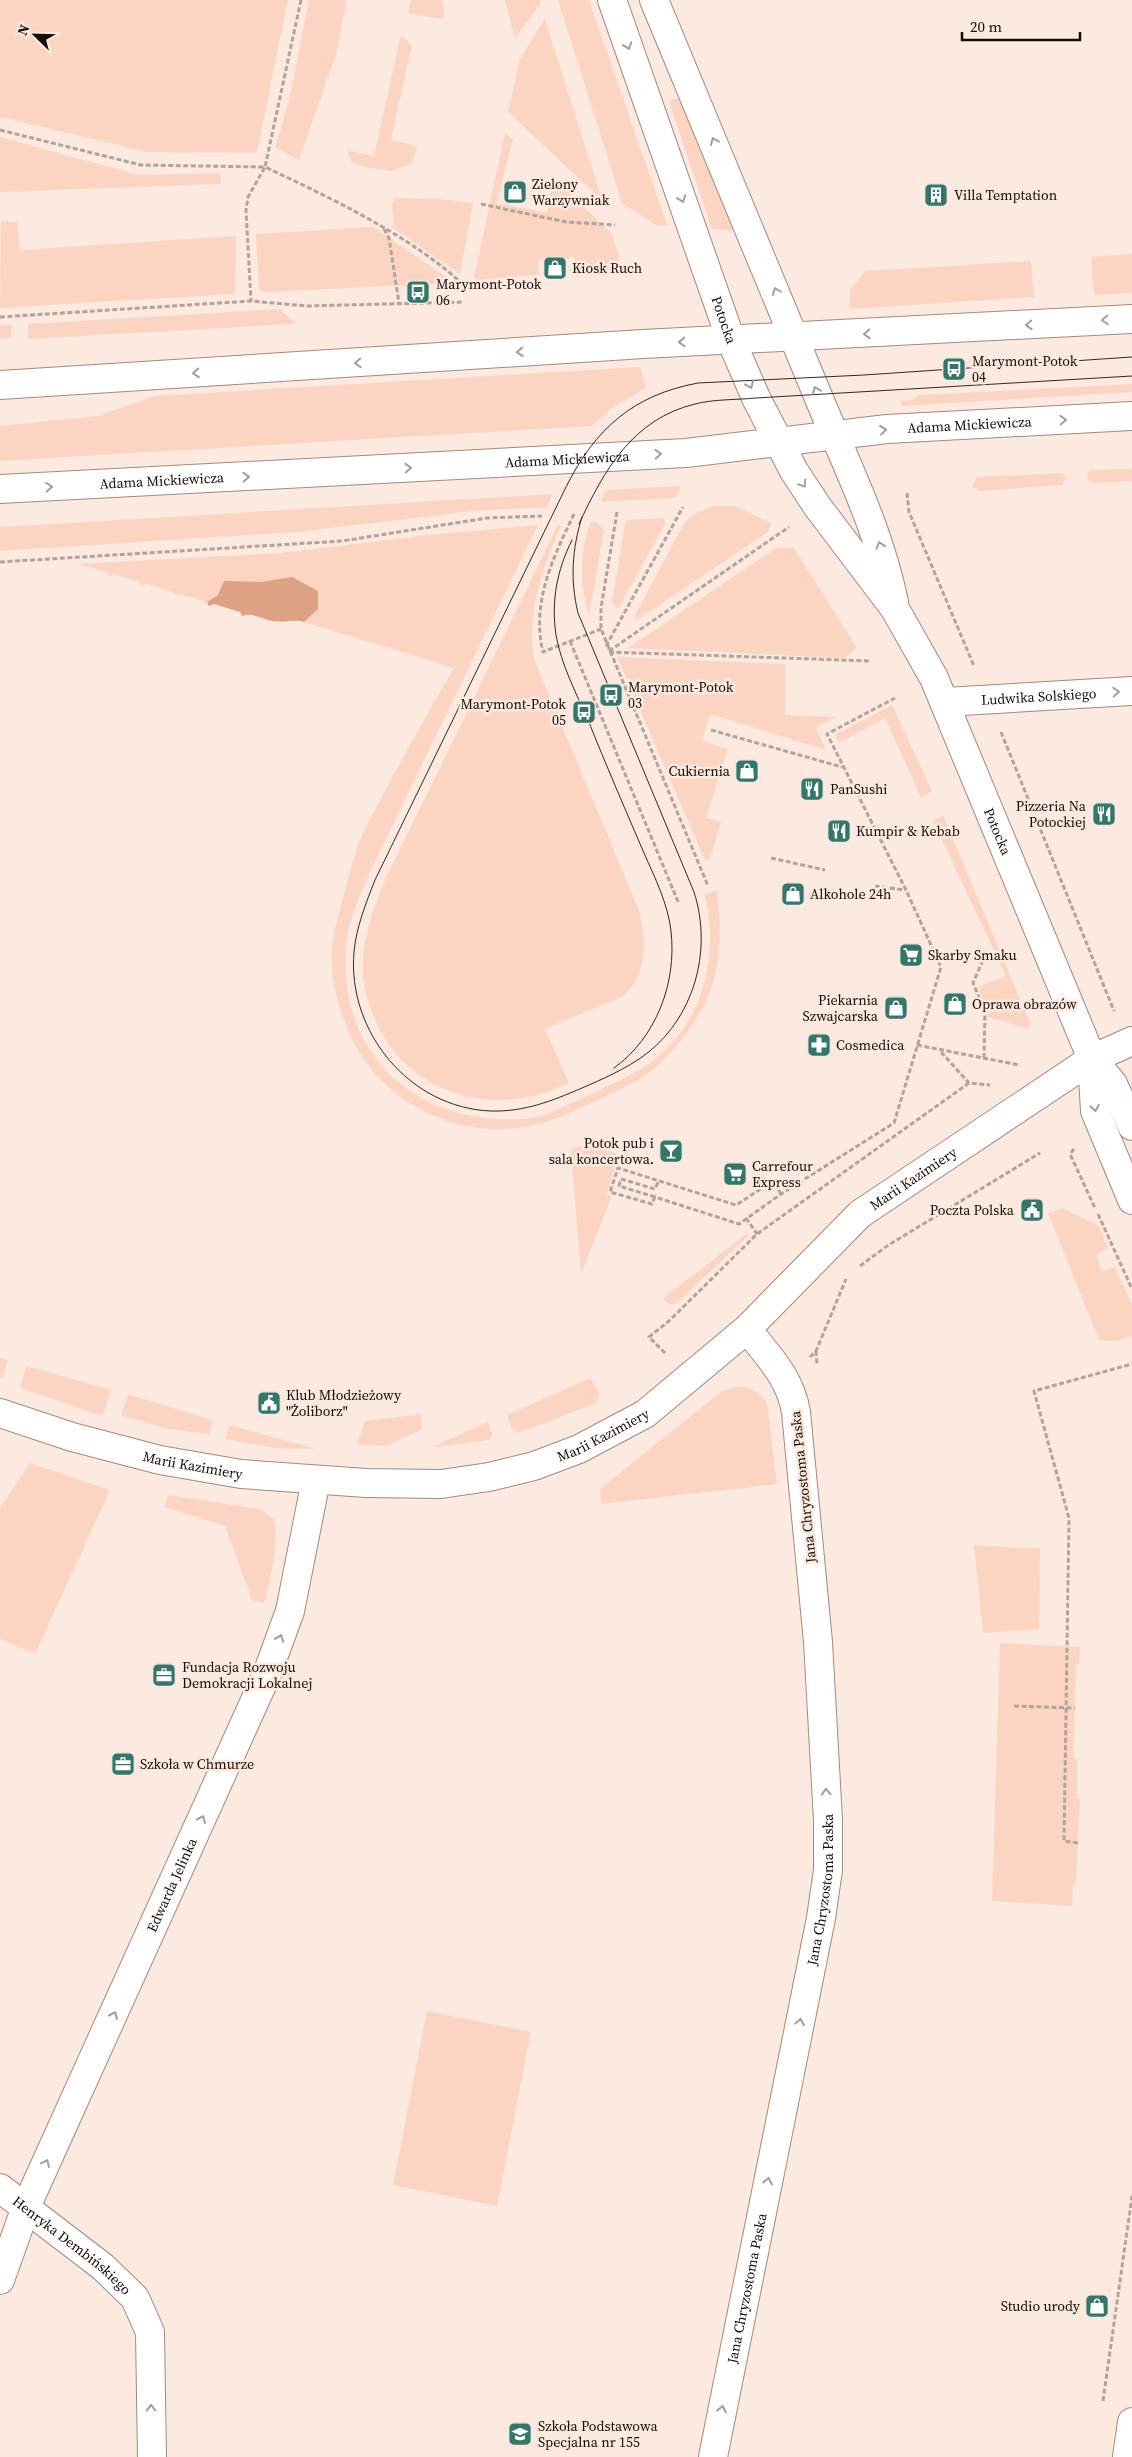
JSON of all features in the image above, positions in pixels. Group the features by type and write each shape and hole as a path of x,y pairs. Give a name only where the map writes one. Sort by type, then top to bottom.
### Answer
{"street":[{"name":"Potocka","path":"612,0 731,340 756,398 778,442 817,506 895,610 946,702 1092,1059 1113,1084 1132,1126"},
{"name":"Potocka","path":"654,0 758,244 794,337 878,536 895,610"},
{"path":"0,385 643,344 1132,318"},
{"name":"Adama Mickiewicza","path":"0,489 686,453 888,429 1132,416"},
{"name":"Ludwika Solskiego","path":"946,702 1132,691"},
{"name":"Marii Kazimiery","path":"0,1413 72,1437 160,1460 240,1474 316,1480 441,1484 489,1477 534,1466 579,1449 645,1414 747,1329 860,1214 1092,1059 1130,1042"},
{"name":"Potocka","path":"1092,1059 1095,1110 1132,1200"},
{"name":"Jana Chryzostoma Paska","path":"713,2457 821,1918 828,1870 828,1820 818,1642 796,1412 793,1395 786,1379 747,1329"},
{"name":"Edwarda Jelinka","path":"0,2280 26,2207 267,1674 290,1611 316,1480"},
{"name":"Henryka Dembińskiego","path":"0,2188 103,2267 135,2298 150,2332 152,2457"},
{"path":"1127,2457 1132,2422"}],"path":[{"path":"251,301 246,210 248,197 264,167 301,0"},
{"path":"0,130 141,165 264,167 384,229 452,274 466,288"},
{"path":"482,204 566,222 615,224"},
{"path":"384,229 389,238 399,303"},
{"path":"0,317 251,301 307,306 464,302"},
{"path":"907,493 909,512 1130,1042"},
{"path":"606,646 683,507"},
{"path":"616,512 601,608 601,629 606,646 708,886"},
{"path":"574,514 550,566 539,616 539,635 543,652 601,629"},
{"path":"0,562 342,541 487,518 542,516"},
{"path":"609,652 791,525"},
{"path":"570,641 679,904"},
{"path":"609,652 871,661"},
{"path":"658,1180 655,1189 621,1178 618,1186 739,1224 781,1194 894,1123 941,967 906,890 827,734 895,698"},
{"path":"711,730 843,767"},
{"path":"771,858 825,870"},
{"path":"875,886 906,890"},
{"path":"983,960 973,983 985,1011 984,1058"},
{"path":"917,1045 1022,1066"},
{"path":"940,1051 969,1083 994,1086"},
{"path":"687,1379 649,1337 669,1321 757,1234 969,1083"},
{"path":"856,1270 887,1246 1040,1152"},
{"path":"1070,1154 1132,1289"},
{"path":"655,1197 652,1204 610,1192 618,1168 736,1205 773,1181 781,1194"},
{"path":"746,1218 757,1234"},
{"path":"804,1363 816,1350 848,1276"},
{"path":"1078,1843 1064,1841 1069,1518 1034,1392 1132,1364"},
{"path":"1014,1706 1075,1708"},
{"path":"1102,2408 1132,2196"}],"shaded area":[{"path":"0,0 288,0 258,148 255,153 147,152 0,117"},
{"path":"309,0 347,0 336,54 299,160 275,148 289,101"},
{"path":"411,0 441,0 444,8 443,19 408,13"},
{"path":"505,0 540,0 540,4 515,39"},
{"path":"558,0 589,0 667,225 657,226 622,203"},
{"path":"545,19 602,200 508,112 520,59"},
{"path":"401,35 412,45 391,140 417,146 412,163 392,171 363,167 351,161 347,150 374,156"},
{"path":"681,97 738,231 712,229 669,101"},
{"path":"505,133 513,139 497,203 547,213 554,179 612,234 620,260 609,272 576,274 574,257 538,260 539,274 535,275 477,280 474,278"},
{"path":"0,137 139,175 220,173 221,184 0,192"},
{"path":"395,198 441,199 473,203 460,274 390,226 394,226 392,204"},
{"path":"1,221 17,222 20,250 236,236 235,294 0,308"},
{"path":"373,227 451,280 448,283 265,292 259,290 256,234"},
{"path":"1132,254 1132,293 1094,295 1091,257"},
{"path":"1031,261 1034,297 850,309 850,290 865,271"},
{"path":"280,309 296,324 28,339 28,324"},
{"path":"0,325 12,325 11,338 0,339"},
{"path":"640,367 646,388 613,407 592,426 0,461 0,426 98,416 154,396"},
{"path":"1132,384 1132,392 902,406 900,401 911,400 919,395"},
{"path":"1132,469 1132,481 1094,483 1087,479 1089,471 1092,470"},
{"path":"1062,473 1066,478 1062,485 979,491 972,486 977,477"},
{"path":"680,486 680,491 675,498 601,502 606,490"},
{"path":"553,494 547,507 474,511 297,532 0,551 0,527"},
{"path":"714,506 734,506 771,523 768,532 637,620 634,617 685,522 696,513"},
{"path":"664,518 665,524 618,609 612,601 626,520"},
{"path":"591,522 596,522 604,530 589,616 582,581 582,557"},
{"path":"538,525 370,872 355,908 346,947 347,985 355,1020 370,1050 392,1076 418,1096 449,1110 484,1118 531,1118 557,1110 632,1074 655,1059 672,1043 686,1025 704,984 709,962 710,940 709,917 705,895 717,890 720,920 719,950 714,979 703,1007 692,1026 662,1062 639,1080 559,1117 517,1128 491,1129 465,1126 440,1118 416,1107 394,1092 376,1074 360,1053 348,1030 338,1001 332,971 335,930 360,840 427,714 454,668 297,620 281,613 274,622 247,614 242,616 240,612 214,604 209,606 206,602 180,594 175,596 173,592 146,584 142,586 139,582 113,574 109,576 106,572 79,564 281,553 428,535"},
{"path":"558,525 561,525 548,557 538,590 532,624 534,659 638,908 643,931 643,956 641,968 636,979 630,989 621,997 545,1029 569,1083 537,1095 489,1100 443,1089 423,1078 405,1063 389,1045 377,1024 366,994 363,970 365,940 386,878"},
{"path":"776,548 794,548 857,648 844,658 628,648"},
{"path":"292,577 318,591 318,609 304,622 269,620 254,615 242,616 240,612 214,604 209,606 207,602 218,595 224,581 261,582"},
{"path":"617,657 785,664 785,715 835,717 816,728 826,750 710,714 702,741 728,749 706,818 721,822 710,859 705,860"},
{"path":"892,705 932,791 921,797 885,718 839,743 835,735"},
{"path":"943,815 1030,1023 1029,1029 987,1017 988,1010 978,987 1006,976 933,821"},
{"path":"590,1144 618,1154 607,1194 612,1196 581,1274 571,1149"},
{"path":"1062,1208 1098,1225 1108,1248 1096,1255 1102,1271 1115,1267 1132,1304 1132,1336 1118,1341 1099,1340 1048,1213"},
{"path":"748,1233 748,1236 676,1304 668,1304 663,1298"},
{"path":"0,1358 8,1360 2,1379 0,1378"},
{"path":"26,1366 112,1390 102,1416 20,1388"},
{"path":"590,1378 600,1395 596,1403 519,1433 512,1429 507,1415"},
{"path":"739,1386 755,1392 767,1403 777,1484 601,1504 600,1489 722,1391"},
{"path":"128,1394 212,1420 210,1434 168,1429 121,1415"},
{"path":"421,1414 421,1430 386,1446 357,1444 365,1421"},
{"path":"488,1422 492,1434 490,1440 432,1447"},
{"path":"230,1425 315,1449 275,1448 225,1439"},
{"path":"30,1463 110,1490 35,1654 0,1639 0,1508"},
{"path":"168,1495 260,1509 274,1520 276,1540 274,1560 263,1603 250,1600 251,1597 225,1526 165,1507"},
{"path":"974,1545 1040,1549 1039,1629 983,1633"},
{"path":"1000,1643 1080,1647 1079,1664 1076,1666 1073,1757 1077,1760 1077,1798 1080,1798 1076,1882 1073,1883 1072,1906 992,1901"},
{"path":"427,2011 531,2032 497,2206 393,2185"}],"tram line":[{"path":"582,517 573,565 575,601 578,613 694,892 701,937 700,960 695,983 675,1024 660,1042 635,1062 590,1085 538,1105 503,1111 462,1107 434,1096 410,1080 389,1060 373,1037 361,1010 355,982 354,952 357,934 375,880 566,487 577,466 603,432 618,418 654,396 698,383 864,375 1132,357"},
{"path":"579,524 610,466 623,449 654,421 673,411 695,404 725,400 1132,376"},
{"path":"572,540 562,563 556,586 554,610 558,646 569,678 660,891 671,931 671,970 660,1008 652,1025 641,1041 629,1056 614,1068"}],"place":[{"name":"Zielony Warzywniak","path":"515,192"},
{"name":"Villa Temptation","path":"936,195"},
{"name":"Kiosk Ruch","path":"555,268"},
{"name":"Marymont-Potok 06","path":"418,292"},
{"name":"Marymont-Potok 04","path":"954,369"},
{"name":"Marymont-Potok 03","path":"611,695"},
{"name":"Marymont-Potok 05","path":"584,712"},
{"name":"Cukiernia","path":"747,771"},
{"name":"PanSushi","path":"812,789"},
{"name":"Pizzeria Na Potockiej","path":"1104,814"},
{"name":"Kumpir & Kebab","path":"839,831"},
{"name":"Alkohole 24h","path":"793,894"},
{"name":"Skarby Smaku","path":"911,955"},
{"name":"Oprawa obrazów","path":"955,1004"},
{"name":"Piekarnia Szwajcarska","path":"896,1008"},
{"name":"Cosmedica","path":"819,1045"},
{"name":"Potok pub i sala koncertowa.","path":"671,1151"},
{"name":"Carrefour Express","path":"735,1174"},
{"name":"Poczta Polska","path":"1032,1210"},
{"name":"Klub Młodzieżowy \"Żoliborz\"","path":"269,1403"},
{"name":"Fundacja Rozwoju Demokracji Lokalnej","path":"164,1675"},
{"name":"Szkoła w Chmurze","path":"123,1764"},
{"name":"Studio urody","path":"1097,2306"},
{"name":"Szkoła Podstawowa Specjalna nr 155","path":"520,2434"}]}
